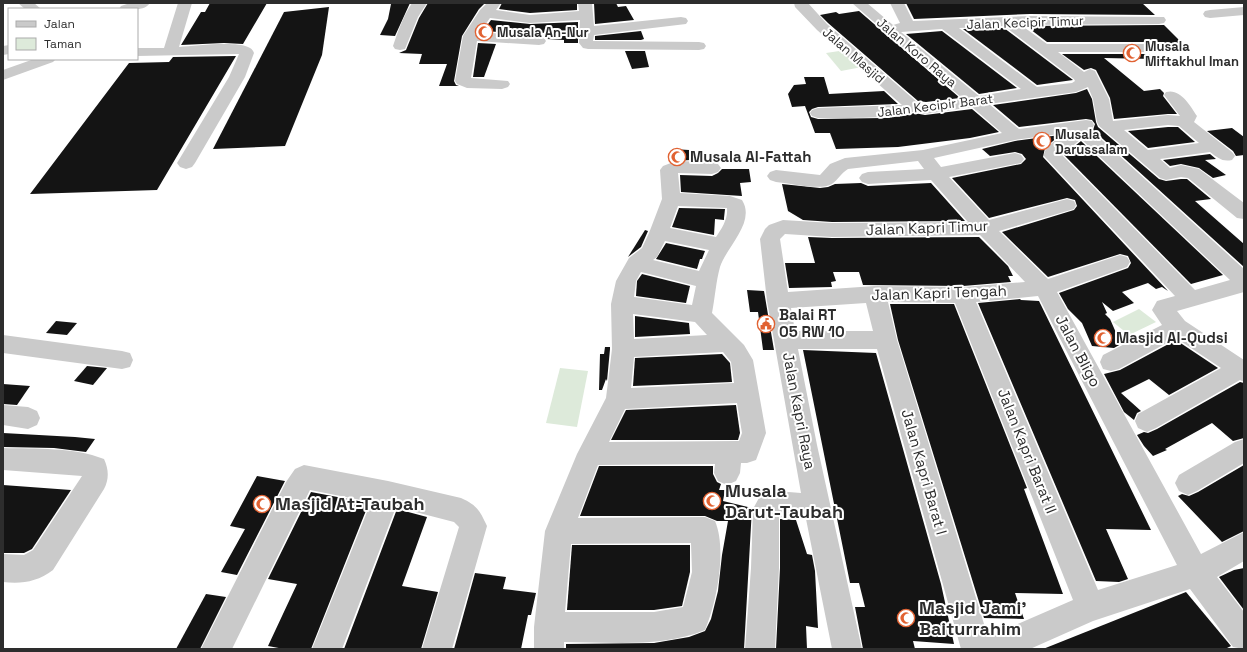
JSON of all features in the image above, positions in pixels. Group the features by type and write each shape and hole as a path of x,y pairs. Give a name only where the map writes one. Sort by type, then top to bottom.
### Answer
{"street":[{"path":"129,8 143,3"},
{"path":"170,52 186,3"},
{"path":"400,46 411,18 420,3"},
{"name":"Jalan Masjid","path":"801,3 800,4 822,27 911,105"},
{"name":"Jalan Koro Raya","path":"859,3 892,29 976,102 1009,136"},
{"path":"897,3 908,26"},
{"path":"502,84 463,81 470,36 490,8 530,19 586,9 586,43 590,46 699,46"},
{"path":"1210,14 1244,11"},
{"path":"1026,15 1051,52"},
{"name":"Jalan Kecipir Timur","path":"892,29 908,26 1008,22 1026,15 1159,20"},
{"path":"586,31 680,21"},
{"path":"1008,22 1051,52 1161,48"},
{"path":"946,25 1034,92"},
{"path":"470,36 539,41"},
{"path":"138,52 170,52 229,48 243,50 246,53 237,76 186,163"},
{"name":"Jalan Kecipir Barat","path":"818,113 898,112 906,110 911,105 925,109 1076,87 1083,83 1081,77 1051,52"},
{"path":"3,75 45,60"},
{"path":"1090,74 1101,99 1107,124 1166,174 1181,171 1193,173 1244,213"},
{"path":"776,176 823,181 829,177 832,171 838,166 845,164 923,155 1009,136 1107,124 1183,120 1189,118 1172,95"},
{"path":"1144,156 1220,151 1183,120"},
{"path":"1191,299 1053,156 1053,152 1077,134 1086,135 1244,281"},
{"name":"Jalan Bligo","path":"923,155 936,174 985,228 1044,288 1196,573 1244,636"},
{"path":"868,178 936,174 1015,159"},
{"path":"559,530 705,530 706,572 695,620 654,627 549,638 559,530 590,454 618,399 623,349 622,304 626,281 636,264 650,252 659,233 671,199 669,170 672,168 712,168"},
{"path":"671,199 730,202 735,204 737,212 732,228 721,245 710,267 701,315"},
{"name":"Jalan Kapri Timur","path":"832,230 985,228 1067,205"},
{"name":"Jalan Kapri Raya","path":"832,230 783,227 776,230 772,234 770,240 778,301 804,441 847,649"},
{"path":"659,233 721,245"},
{"name":"Jalan Kapri Tengah","path":"778,301 875,294 963,295 1044,288 1120,262"},
{"path":"636,264 708,281"},
{"path":"1243,366 1177,327 1163,310 1165,307 1244,284"},
{"name":"Jalan Kapri Barat I","path":"875,294 886,340 976,649"},
{"name":"Jalan Kapri Barat II","path":"963,295 1090,607"},
{"path":"590,454 728,463 747,452 754,433 742,360 736,351 701,315 622,304"},
{"path":"1111,362 1177,327"},
{"path":"1212,337 1243,366"},
{"path":"786,340 886,340"},
{"path":"623,349 727,343"},
{"path":"3,344 122,360"},
{"path":"1146,421 1243,366"},
{"path":"618,399 748,392"},
{"path":"3,416 28,418"},
{"path":"1188,483 1244,450"},
{"path":"3,459 73,463 95,467 95,481 43,560 33,568 18,570 3,568"},
{"path":"216,649 295,491 304,477 388,493 461,511 470,519 473,526 437,649"},
{"path":"327,649 388,493"},
{"path":"760,649 765,568 766,509 769,505 776,504 818,507"},
{"path":"996,649 1090,607 1196,573 1244,546"}],"green space":[{"path":"846,50 862,67 841,71 826,53"},
{"path":"1139,309 1156,322 1129,335 1113,322"},
{"path":"560,368 588,371 577,427 546,423"}],"building":[{"path":"210,3 267,3 243,44 224,43 181,45 201,12 205,12"},
{"path":"410,3 395,36 380,35 388,19 391,4"},
{"path":"428,3 485,3 479,9 462,36 454,81 456,85 459,86 439,86 447,64 419,64 422,54 399,53 406,50 419,18"},
{"path":"502,3 577,3 577,10 530,13 499,9"},
{"path":"594,3 616,3 618,7 626,6 634,20 595,24"},
{"path":"906,3 1142,3 1155,15 1030,14 914,19"},
{"path":"329,7 322,55 285,146 213,149 284,12"},
{"path":"859,11 960,98 926,102 918,101 820,15 836,12 839,14"},
{"path":"491,20 530,24 578,22 578,43 564,43 564,40 547,39 545,37 546,33 483,31"},
{"path":"1164,25 1184,45 1168,45 1161,42 1047,42 1026,26"},
{"path":"1004,28 1073,80 1037,85 963,29"},
{"path":"641,31 644,39 641,40 595,40 595,36"},
{"path":"942,31 1017,88 979,94 906,34"},
{"path":"478,43 496,44 484,77 473,77"},
{"path":"625,51 645,51 649,67 632,69"},
{"path":"1062,54 1149,54 1154,59 1104,58 1144,91 1160,89 1164,93 1163,96 1177,114 1114,119 1110,98 1096,70 1091,68 1084,70"},
{"path":"236,56 157,190 30,194 129,63 169,62 173,57"},
{"path":"804,77 824,77 829,94 884,91 898,104 818,107 809,112 811,117 818,119 884,118 914,113 925,115 972,109 999,132 970,138 898,147 836,149 830,133 815,133 805,106 792,107 788,94 794,85 806,84"},
{"path":"1087,89 1092,99 1098,127 1159,179 1166,181 1187,179 1211,199 1195,201 1244,244 1244,267 1093,130 1095,124 1092,120 1086,119 1019,127 993,105 1076,93"},
{"path":"1178,127 1195,142 1148,148 1128,131"},
{"path":"1232,128 1244,137 1244,155 1236,156 1233,151 1207,131"},
{"path":"1060,135 1045,148 1043,157 1168,291 1162,287 1156,289 1148,283 1122,292 1134,303 1113,311 1102,302 1107,313 1105,314 1110,319 1121,344 1114,348 1092,346 1082,323 1068,309 1059,293 1128,268 1131,263 1128,256 1120,254 1048,277 1002,232 1074,210 1077,206 1075,200 1067,198 989,218 952,178 1021,164 1026,159 1022,154 1015,152 990,156 982,149 1015,141"},
{"path":"1081,141 1223,275 1191,284 1064,155"},
{"name":"Musala Al-Fattah","path":"673,149 689,150 689,153 691,153 691,160 673,161"},
{"path":"1210,154 1216,159 1205,160 1226,175 1213,178 1199,168 1181,164 1170,166 1163,160"},
{"path":"722,169 749,169 751,182 740,183 742,196 681,192 680,175 712,176"},
{"path":"861,183 868,186 931,183 965,221 832,222 803,220 788,211 782,184 820,188 835,184"},
{"path":"679,208 725,209 724,220 715,219 714,235 672,227"},
{"path":"645,230 648,231 641,247 628,257"},
{"path":"808,237 979,237 1008,266 1013,276 1008,276 1011,282 963,286 863,285 859,272 833,272 836,281 831,282 832,287 789,288 785,263 815,263"},
{"path":"666,243 705,251 702,259 700,259 697,269 656,259"},
{"path":"642,274 690,286 686,303 636,296 637,281"},
{"path":"747,290 764,291 774,350 763,350 758,312 750,312"},
{"path":"1020,299 1039,301 1151,530 1106,529 1128,579 1119,582 1096,581 978,303"},
{"path":"890,304 954,304 1027,488 1024,489 1063,594 1015,593 1024,619 984,618 898,340"},
{"path":"635,316 689,323 690,334 635,337"},
{"path":"56,321 77,323 67,335 46,333"},
{"path":"1176,340 1218,368 1169,395 1149,379 1121,393 1141,411 1137,413 1134,420 1124,412 1104,374 1120,370"},
{"path":"605,347 610,347 607,381 606,379 602,390 599,390 600,354 604,354"},
{"path":"803,350 876,353 941,584 954,644 913,641 915,649 863,649 855,607 865,607 859,583 850,583"},
{"path":"722,354 730,363 732,382 633,386 635,358"},
{"path":"87,366 107,368 93,385 74,381"},
{"path":"1240,382 1244,383 1244,438 1233,441 1212,423 1165,449 1167,450 1153,456 1137,435 1144,432 1148,433 1157,429"},
{"path":"3,384 30,386 17,405 3,404"},
{"path":"736,405 740,433 738,440 611,440 626,410"},
{"path":"3,433 95,439 86,452 54,448 3,447"},
{"path":"1244,465 1244,531 1222,542 1178,496 1182,494 1189,496 1198,492"},
{"path":"599,466 713,466 713,474 717,482 721,484 719,490 725,490 723,501 752,508 744,649 566,649 566,644 654,643 689,637 705,631 711,619 718,591 728,521 717,521 705,516 580,516"},
{"name":"Masjid At-Taubah","path":"257,476 285,481 237,575 221,572 245,529 230,526"},
{"path":"3,485 71,490 32,549 24,553 3,553"},
{"path":"311,492 369,503 311,649 284,649 268,646 297,584 268,579"},
{"path":"397,509 427,517 402,586 438,592 421,649 344,649"},
{"path":"780,519 796,520 807,554 812,555 815,571 818,628 806,626 807,649 776,649 780,568"},
{"path":"572,545 690,545 690,572 682,606 654,610 567,610"},
{"path":"1244,568 1244,610 1219,577 1234,570"},
{"path":"475,573 506,577 503,589 536,593 531,615 528,615 521,649 454,649"},
{"path":"1186,592 1231,646 1225,649 1043,649"},
{"path":"206,594 226,597 200,649 176,649"}],"place":[{"name":"Musala An-Nur","path":"484,32"},
{"name":"Musala Miftakhul Iman","path":"1132,53"},
{"name":"Musala Darussalam","path":"1042,141"},
{"name":"Musala Al-Fattah","path":"677,157"},
{"name":"Balai RT 05 RW 10","path":"766,324"},
{"name":"Masjid Al-Qudsi","path":"1103,338"},
{"name":"Musala Darut-Taubah","path":"712,501"},
{"name":"Masjid At-Taubah","path":"262,504"},
{"name":"Masjid Jami' Baiturrahim","path":"906,618"}]}
